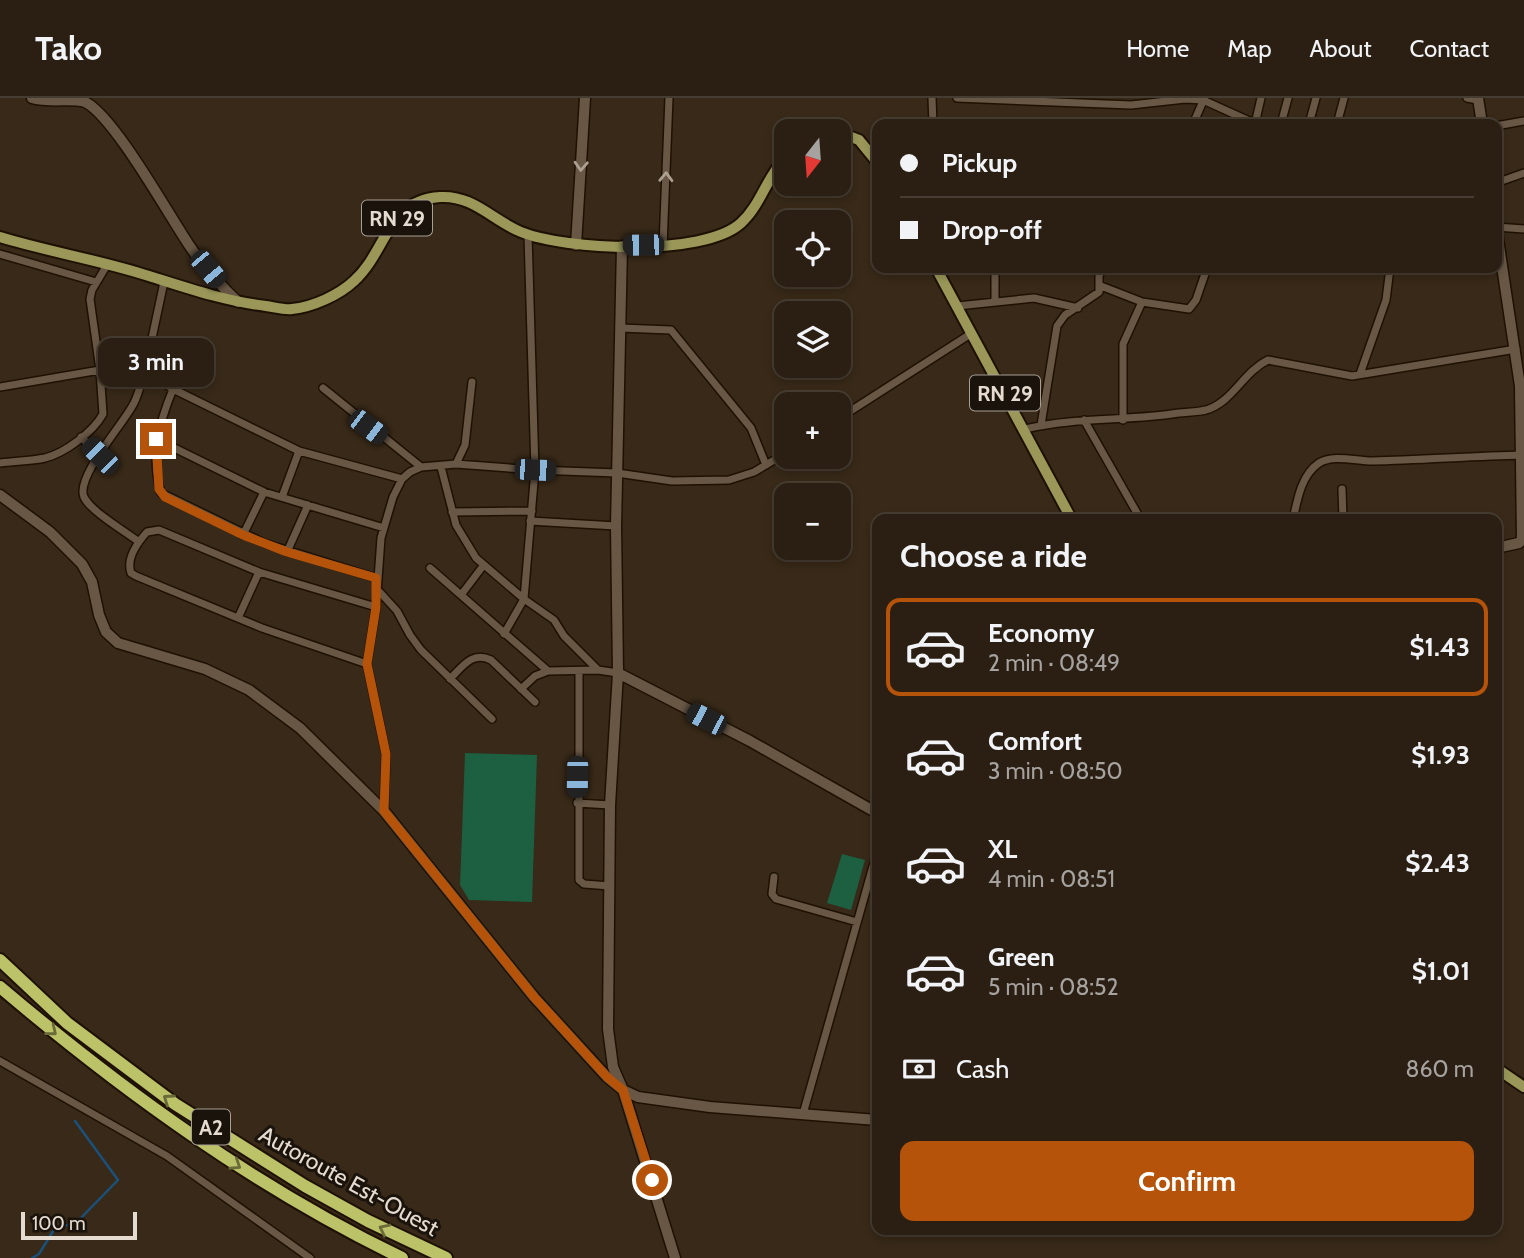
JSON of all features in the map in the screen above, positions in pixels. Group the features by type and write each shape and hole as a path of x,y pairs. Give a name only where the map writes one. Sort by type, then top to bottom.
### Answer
{"highway":[{"name":"Autoroute Est-Ouest","path":"0,960 67,1023 175,1104 316,1192 368,1221 446,1258"},
{"name":"Autoroute Est-Ouest","path":"0,987 157,1112 281,1193 402,1258"}],"main road":[{"path":"851,137 859,140 872,156"},
{"name":"RN 29","path":"0,237 239,303 291,310 322,301 353,281 374,257 405,208 417,201 437,197 463,199 528,235 576,245 663,245 701,242 740,224 774,174"},
{"name":"RN 29","path":"939,273 1069,514"},
{"path":"1502,1071 1521,1081"}],"street":[{"path":"32,98 41,101 82,100 97,111 129,152 191,249 239,303"},
{"path":"576,245 585,98"},
{"path":"663,245 669,98"},
{"path":"932,98 933,119"},
{"path":"957,98 1131,105 1203,99 1245,119"},
{"path":"1256,119 1261,98"},
{"path":"1282,119 1288,98"},
{"path":"1310,119 1316,98"},
{"path":"1338,119 1344,98"},
{"path":"1467,98 1478,99 1481,119"},
{"path":"1195,119 1203,99"},
{"path":"1502,125 1524,121"},
{"path":"1502,181 1524,173"},
{"path":"1502,227 1524,229"},
{"path":"504,634 524,599 535,470 530,374 528,235"},
{"path":"622,246 616,527 618,673 610,805 608,1029 613,1068 623,1090 675,1258"},
{"path":"0,254 96,282"},
{"path":"1502,263 1522,385 1524,516 1523,540 1502,547"},
{"path":"0,463 47,458 81,437 103,414 90,299 96,282 107,265"},
{"path":"995,273 995,302"},
{"path":"1041,425 1058,326 1065,315 1096,296 1101,286 1100,273"},
{"path":"1101,286 1142,302 1189,309 1196,300 1205,273"},
{"path":"1360,374 1386,300 1389,273"},
{"path":"139,542 90,505 84,496 82,485 134,403 145,372 164,282"},
{"path":"957,306 1034,298 1078,308"},
{"path":"1123,420 1123,344 1142,302"},
{"path":"620,328 671,330 751,428 766,465"},
{"path":"851,411 972,333"},
{"path":"1025,429 1084,420 1123,420 1205,410 1225,400 1252,370 1268,360 1345,376 1516,349"},
{"path":"0,387 100,369"},
{"path":"145,372 173,389 299,451 402,479"},
{"path":"456,464 465,445 472,382"},
{"path":"323,388 421,467"},
{"path":"173,389 159,423 156,439 161,493 243,535 287,552 376,578"},
{"path":"1084,420 1138,514"},
{"path":"81,437 100,456"},
{"path":"156,439 264,492 384,528"},
{"path":"282,497 299,451"},
{"path":"1294,514 1298,494 1308,474 1315,465 1326,459 1371,461 1522,455"},
{"path":"384,811 386,754 367,664 384,528 402,479 421,467 456,464 617,473 672,481 729,480 774,460"},
{"path":"441,467 452,512 465,544 483,566 554,620 565,636 598,670"},
{"path":"1342,489 1343,514"},
{"path":"243,535 264,492"},
{"path":"0,495 50,532 82,564 92,582 99,615 106,632 118,643 205,669 249,690 300,728 384,811 534,997 607,1077 623,1090 638,1097 872,1120"},
{"path":"287,552 309,505"},
{"path":"452,512 532,511"},
{"path":"530,521 616,527"},
{"path":"367,664 238,618 131,573 129,566 139,542 148,532 159,530 260,572 376,607"},
{"path":"461,595 483,566"},
{"path":"430,568 548,671"},
{"path":"238,618 260,572"},
{"path":"377,589 397,611 410,635 450,680 492,719"},
{"path":"450,680 467,661 483,656 491,660 535,702"},
{"path":"522,689 535,676 548,671 598,670 618,673 750,741 872,810"},
{"path":"579,672 579,880 584,884 610,886"},
{"path":"577,803 610,805"},
{"path":"803,1114 872,870"},
{"path":"775,877 772,894 776,899 857,922"},
{"path":"0,1061 167,1156 310,1258"}],"green space":[{"path":"465,753 537,755 532,902 469,900 460,885"},
{"path":"842,854 865,860 851,910 827,903"}],"waterway":[{"path":"32,1258 39,1254 55,1228 76,1223 118,1180 75,1121"}],"route":[{"path":"156,439 159,489 165,497 243,535 287,552 376,578 376,607 367,664 386,754 387,786 384,811 534,997 607,1077 623,1090 652,1180"}]}
